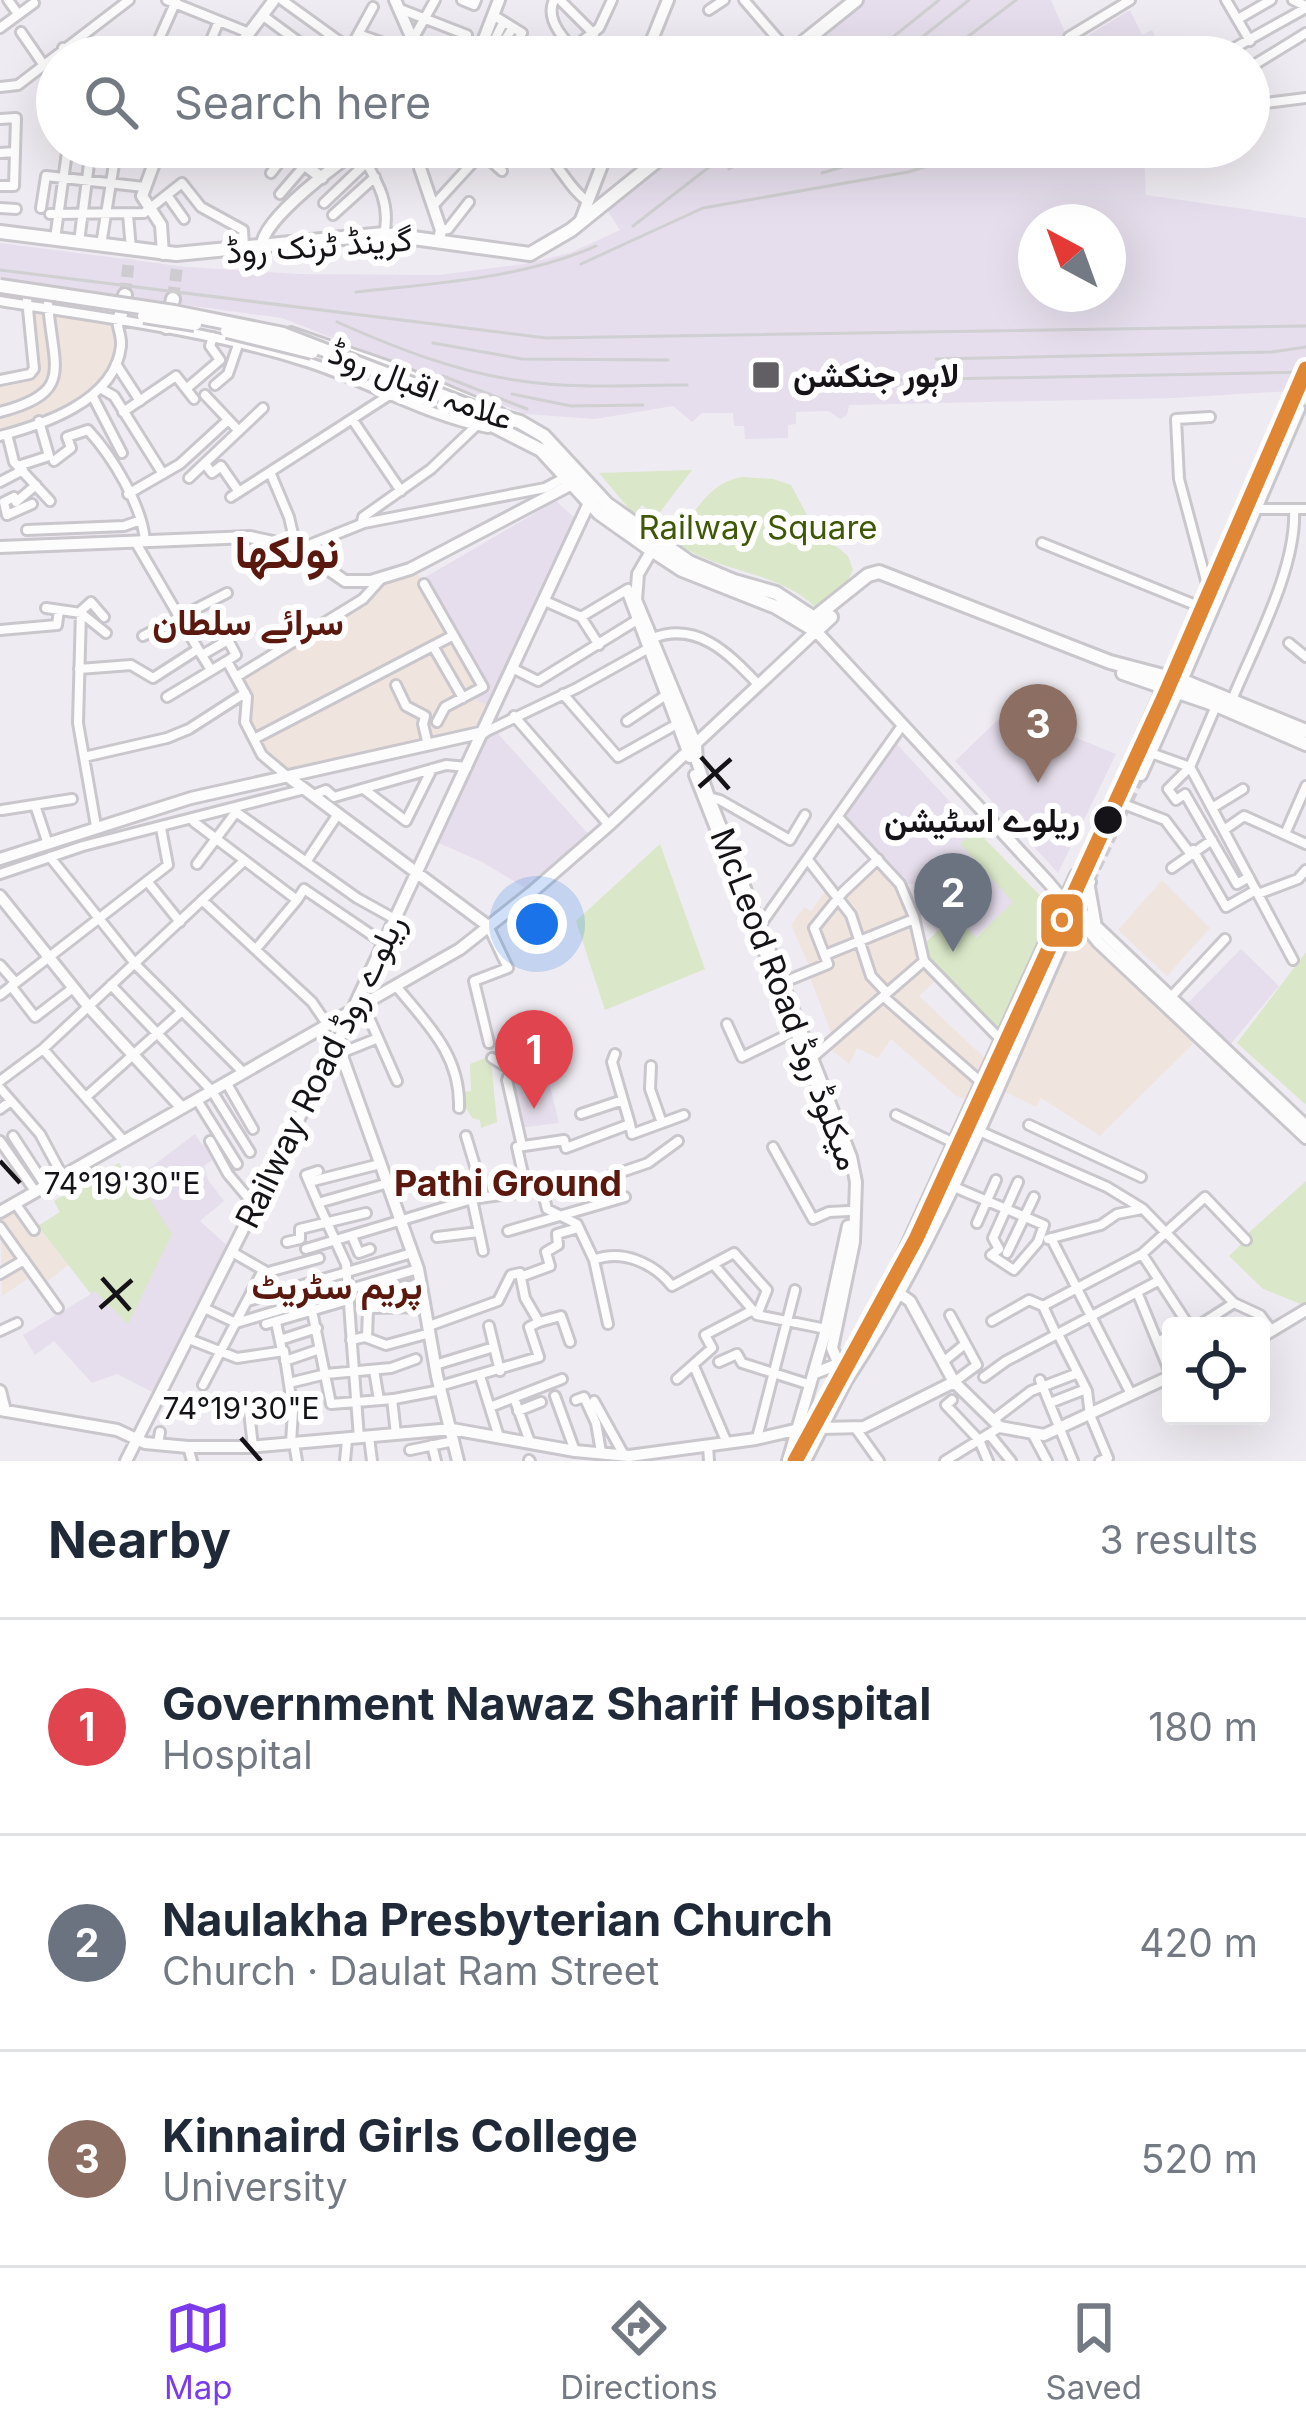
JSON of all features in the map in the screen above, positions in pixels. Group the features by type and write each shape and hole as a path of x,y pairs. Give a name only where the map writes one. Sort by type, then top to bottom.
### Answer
{"main road":[{"path":"249,34 278,0"},
{"path":"493,36 502,22 499,0"},
{"path":"653,36 668,0"},
{"path":"811,36 856,0"},
{"path":"397,4 407,36"},
{"path":"150,168 143,199 161,225 172,258"},
{"path":"308,168 322,178"},
{"path":"262,245 264,233 333,168"},
{"path":"421,168 440,235"},
{"path":"579,223 602,168"},
{"name":"گرینڈ ٹرنک روڈ","path":"0,232 172,258 384,234 440,235 492,252 530,254 579,223 648,168"},
{"name":"علامہ اقبال روڈ","path":"0,291 297,347 555,444 607,504 682,570 776,607 816,631"},
{"path":"114,317 119,299"},
{"path":"166,327 172,303"},
{"name":"علامہ اقبال روڈ","path":"507,425 541,451 608,519 718,575 776,593 814,618 868,575 882,573"},
{"path":"0,547 228,536 298,548 346,581 380,580 410,569 569,480"},
{"name":"Railway Road ریلوے روڈ","path":"126,1461 339,1048 350,1011 589,502"},
{"path":"574,535 608,519"},
{"path":"628,590 652,544"},
{"name":"McLeod Road میکلوڈ روڈ","path":"652,544 635,593 666,695 692,749 700,794 784,982 846,1164 849,1211 826,1329 788,1461"},
{"path":"0,1212 460,949 609,825 757,683 882,573 1110,662 1121,672 1232,700 1306,731"},
{"name":"McLeod Road میکلوڈ روڈ","path":"628,590 795,1030 851,1157 856,1182 854,1241 832,1341 846,1382"},
{"path":"816,631 1098,942 1300,1120"},
{"path":"1127,769 1165,684"},
{"path":"1180,687 1306,744"},
{"path":"1141,775 1180,687"},
{"path":"0,859 190,798 484,732"},
{"path":"287,776 488,926"},
{"path":"806,1461 978,1130 1060,945 1076,875"},
{"path":"832,1409 818,1406 811,1385 854,1352 893,1290 1002,1041 1070,907 1089,883 1096,927"},
{"path":"0,896 88,1006 182,1108"},
{"path":"1070,907 1300,1120 1306,1138"},
{"path":"1060,945 1085,938 1098,942"},
{"path":"339,1048 418,1269 458,1461"},
{"path":"893,1290 910,1301 954,1382 994,1427 1044,1435 1162,1380"},
{"path":"1270,1332 1306,1310"},
{"path":"820,1428 856,1430 954,1382"},
{"path":"0,1391 3,1410 188,1447 453,1435 625,1457 799,1429"}],"street":[{"path":"8,0 18,14"},
{"path":"80,36 129,0"},
{"path":"278,0 313,36"},
{"path":"418,36 435,0"},
{"path":"462,0 474,4 476,0"},
{"path":"563,36 549,10 557,0 594,34"},
{"path":"591,36 612,0"},
{"path":"709,10 724,0"},
{"path":"745,0 773,36"},
{"path":"1071,36 1130,0"},
{"path":"1226,0 1247,36"},
{"path":"1238,20 1270,0"},
{"path":"1293,0 1306,7"},
{"path":"161,36 173,1 249,34"},
{"path":"0,28 34,2"},
{"path":"397,4 467,34"},
{"path":"364,36 373,7"},
{"path":"1258,36 1306,7"},
{"path":"262,15 300,36"},
{"path":"212,36 219,20"},
{"path":"502,22 520,36"},
{"path":"496,36 502,22"},
{"path":"499,36 502,22"},
{"path":"21,32 36,54"},
{"path":"1270,55 1306,33"},
{"path":"0,87 17,85 36,70"},
{"path":"1270,102 1306,98"},
{"path":"0,119 16,118 14,186 0,186"},
{"path":"0,153 15,152"},
{"path":"50,212 65,168"},
{"path":"79,242 89,168"},
{"path":"101,245 114,168"},
{"path":"271,173 274,168"},
{"path":"280,194 302,168"},
{"path":"324,203 361,168"},
{"path":"369,168 387,212 384,234"},
{"path":"433,206 467,168"},
{"path":"499,168 502,171"},
{"path":"559,168 576,194 588,202"},
{"path":"55,239 46,176 144,187"},
{"path":"333,215 375,177"},
{"path":"50,212 128,214 149,209 182,183 201,207 243,230 244,247"},
{"path":"167,195 184,219"},
{"path":"440,235 469,202"},
{"path":"0,208 16,209"},
{"path":"128,214 130,254"},
{"path":"0,380 34,369 26,286"},
{"path":"0,291 26,286 172,303 316,338 490,406 507,425"},
{"path":"0,412 44,396 54,380 48,290"},
{"path":"0,291 26,305 239,342 479,418"},
{"path":"72,411 96,392 116,363 122,340 114,317"},
{"path":"186,389 218,365 220,360 210,346 213,337"},
{"path":"215,385 228,374 239,342"},
{"path":"116,363 140,401"},
{"path":"123,412 176,376 194,399"},
{"path":"96,392 100,411 122,453"},
{"path":"96,392 114,396 163,474"},
{"path":"205,464 212,473 221,466 235,494 392,393"},
{"path":"205,394 239,431"},
{"path":"189,478 263,408"},
{"path":"1180,687 1300,410"},
{"path":"50,501 20,468 3,435 72,411 100,411"},
{"path":"1207,586 1179,479 1176,418 1210,417"},
{"path":"361,524 363,517 401,491 479,418"},
{"path":"352,419 401,491"},
{"path":"128,494 163,474 229,420"},
{"path":"0,482 49,456 39,422"},
{"path":"54,461 70,448 67,436 88,430 128,494 141,520 141,542 211,670"},
{"path":"270,472 298,548 361,524 569,480"},
{"path":"32,504 8,515 4,502 14,497 16,502 36,485"},
{"path":"1165,684 1240,508 1306,509"},
{"path":"1232,700 1278,585 1295,529 1294,510"},
{"path":"27,530 124,526 141,520"},
{"path":"1042,543 1198,606"},
{"path":"236,677 363,598 380,580"},
{"path":"424,584 483,687 445,707 437,722"},
{"path":"581,617 628,590"},
{"path":"143,636 227,593"},
{"path":"544,601 581,617 599,645"},
{"path":"96,826 78,723 81,613 91,602 104,616"},
{"path":"46,608 81,613 106,633"},
{"path":"0,630 57,626 58,610"},
{"path":"514,669 538,681 637,620"},
{"path":"484,732 680,630 735,660 757,683"},
{"path":"254,739 452,636"},
{"path":"79,669 130,665 154,679 228,640 236,655 167,697"},
{"path":"1289,643 1306,657"},
{"path":"433,646 463,698"},
{"path":"227,661 245,693 245,722 267,762 287,776"},
{"path":"396,685 406,706 425,716 422,724 428,745"},
{"path":"84,757 166,739 245,693"},
{"path":"563,694 619,758 677,724"},
{"path":"627,721 666,695"},
{"path":"1216,705 1190,767 1168,789 1176,800 1185,794 1237,884 1249,877"},
{"path":"514,716 609,825"},
{"path":"761,924 901,727"},
{"path":"1136,748 1190,767 1292,960"},
{"path":"0,874 50,857 309,792 326,790 334,797 433,769 467,767"},
{"path":"364,789 406,821 433,769"},
{"path":"1285,834 1306,786"},
{"path":"1212,808 1243,789"},
{"path":"710,797 790,840 805,815"},
{"path":"190,798 194,820 215,841 297,900"},
{"path":"2,810 72,799"},
{"path":"35,805 47,841"},
{"path":"1126,805 1165,820 1178,832 1226,907 1298,879 1306,870"},
{"path":"196,864 238,810"},
{"path":"238,810 370,907 393,918"},
{"path":"306,862 338,814"},
{"path":"1224,830 1244,816 1306,844"},
{"path":"839,818 900,884 924,961 1002,1041"},
{"path":"0,995 168,865 160,828"},
{"path":"1172,868 1212,840"},
{"path":"50,857 134,964 243,1072"},
{"path":"808,860 851,915 872,976 886,995 982,1083"},
{"path":"826,960 814,928 836,899 878,860"},
{"path":"62,1175 40,1134 0,1085 244,861"},
{"path":"147,881 180,922"},
{"path":"256,950 304,889 382,942"},
{"path":"202,900 311,1002 327,1024"},
{"path":"784,982 860,940 914,919"},
{"path":"488,926 508,968 473,981 489,1043"},
{"path":"1169,999 1226,938"},
{"path":"810,1059 924,961"},
{"path":"0,965 35,1017 74,988"},
{"path":"111,985 212,1090 250,1152"},
{"path":"396,986 439,1034 460,1084 459,1108"},
{"path":"363,1004 397,1082"},
{"path":"86,1097 182,1012"},
{"path":"727,1024 742,1057 795,1030"},
{"path":"339,1048 378,1038"},
{"path":"43,1049 123,1140"},
{"path":"615,1054 612,1062 632,1134 684,1114"},
{"path":"492,1058 520,1075 544,1070"},
{"path":"652,1066 650,1089 662,1123"},
{"path":"512,1069 507,1080 522,1146"},
{"path":"226,1082 253,1129"},
{"path":"196,1099 237,1164"},
{"path":"581,1114 623,1100"},
{"path":"0,1109 10,1101"},
{"path":"896,1115 954,1143"},
{"path":"527,1192 517,1147 564,1140 566,1148 630,1124"},
{"path":"1029,1125 1142,1177"},
{"path":"978,1130 1107,1187 1143,1209 1234,1303 1261,1317"},
{"path":"13,1136 40,1188"},
{"path":"466,1136 484,1196"},
{"path":"0,1141 40,1188"},
{"path":"210,1141 228,1174 255,1206"},
{"path":"306,1249 484,1196 611,1180 610,1176 648,1163 678,1141"},
{"path":"772,1148 812,1219 849,1211"},
{"path":"309,1182 380,1164"},
{"path":"317,1171 306,1174 346,1272 358,1438 372,1461"},
{"path":"977,1223 996,1180"},
{"path":"952,1186 1006,1209 1026,1217 1044,1225 1038,1241 1014,1270 991,1255 998,1249 993,1238 1006,1209 1018,1182"},
{"path":"317,1204 388,1184"},
{"path":"542,1190 547,1209 578,1228 594,1259 608,1324"},
{"path":"508,1231 625,1197"},
{"path":"1007,1253 1034,1197"},
{"path":"1043,1306 1142,1254 1205,1197 1246,1240"},
{"path":"472,1199 483,1251"},
{"path":"15,1203 34,1230"},
{"path":"1038,1241 1143,1209"},
{"path":"287,1242 299,1239 299,1230 365,1213"},
{"path":"0,1227 58,1308"},
{"path":"351,1340 367,1338 386,1345 497,1301 511,1275 523,1276 550,1266 546,1252 558,1245 557,1234 578,1228"},
{"path":"437,1237 479,1232"},
{"path":"352,1236 358,1253 370,1250"},
{"path":"1052,1238 1132,1395"},
{"path":"232,1252 266,1272"},
{"path":"247,1301 412,1252"},
{"path":"594,1259 610,1253 643,1262 672,1286 734,1253 766,1290 755,1313 705,1335 712,1348 677,1379"},
{"path":"1142,1254 1186,1317"},
{"path":"203,1384 261,1274 319,1258"},
{"path":"0,1274 24,1260"},
{"path":"714,1265 755,1313 826,1329"},
{"path":"204,1308 236,1322 311,1306 418,1269"},
{"path":"523,1276 525,1298 538,1322"},
{"path":"984,1377 1158,1281"},
{"path":"374,1296 421,1283"},
{"path":"756,1439 795,1290"},
{"path":"1137,1292 1162,1352"},
{"path":"992,1321 1029,1300 1043,1306 1086,1389 1090,1414 1108,1458 1100,1461"},
{"path":"1209,1317 1234,1303"},
{"path":"296,1461 289,1383 280,1340 271,1323 311,1306"},
{"path":"311,1306 331,1405 392,1400 539,1357 529,1327 538,1322 561,1316 570,1342"},
{"path":"367,1338 368,1308 425,1307"},
{"path":"950,1316 977,1365 954,1382"},
{"path":"0,1331 17,1323"},
{"path":"489,1326 500,1371"},
{"path":"280,1340 317,1328"},
{"path":"189,1339 237,1358 317,1350"},
{"path":"1158,1341 1162,1339"},
{"path":"943,1362 965,1344"},
{"path":"435,1365 494,1347"},
{"path":"719,1362 737,1354 742,1363 811,1385"},
{"path":"289,1383 416,1359"},
{"path":"694,1366 727,1443"},
{"path":"374,1370 379,1400"},
{"path":"945,1461 979,1440 1041,1383 1078,1372"},
{"path":"481,1376 500,1439"},
{"path":"490,1407 562,1379"},
{"path":"1041,1383 1073,1461"},
{"path":"1049,1403 1086,1389"},
{"path":"555,1396 575,1451"},
{"path":"576,1400 584,1397 596,1423 601,1452"},
{"path":"514,1398 531,1444"},
{"path":"392,1400 396,1436"},
{"path":"952,1400 946,1405 979,1440 990,1461 1004,1452"},
{"path":"594,1401 625,1457"},
{"path":"518,1411 541,1402"},
{"path":"249,1411 252,1461"},
{"path":"994,1427 1011,1461"},
{"path":"856,1430 874,1461"},
{"path":"1032,1433 1047,1461"},
{"path":"410,1450 453,1435"},
{"path":"345,1461 358,1438"},
{"path":"218,1445 222,1461"},
{"path":"432,1445 436,1461"},
{"path":"708,1445 709,1461"},
{"path":"188,1447 192,1461"}],"shaded area":[{"path":"865,0 1051,0 1067,36 820,36"},
{"path":"1130,10 1142,35 1152,30 1155,36 1087,36"},
{"path":"655,168 1145,168 1146,195 1306,218 1306,390 1174,398 849,405 847,415 840,419 829,411 796,412 796,424 788,425 788,438 745,439 744,426 734,426 733,413 702,413 692,422 673,406 595,419 526,414 282,318 0,280 0,243 187,267 299,274 439,275 570,253 620,230 606,208"},
{"path":"27,301 110,311 122,340 114,369 88,400 0,436 0,380 33,372"},
{"path":"556,501 576,519 497,707 479,702 471,693 482,688 424,578"},
{"path":"416,571 498,707 484,732 287,776 269,763 245,722 247,701 236,677 385,584"},
{"path":"1008,710 1116,754 1058,873 955,761"},
{"path":"493,728 592,838 532,892 432,840"},
{"path":"894,741 976,830 961,844 1014,902 975,938 954,915 937,931 932,925 942,913 914,884 900,884 841,817"},
{"path":"878,859 900,884 924,961 939,977 919,996 991,1064 973,1103 955,1095 891,1039 878,1058 857,1048 849,1064 827,1047 834,1040 791,925 804,907 811,911 829,886 836,898"},
{"path":"1162,880 1210,928 1167,976 1118,930"},
{"path":"1077,909 1205,1032 1100,1136 1041,1098 1036,1107 993,1086"},
{"path":"1241,949 1279,986 1225,1051 1181,1010"},
{"path":"546,1070 559,1123 517,1128 508,1077"},
{"path":"195,1134 202,1145 210,1141 218,1156 204,1166 224,1201 200,1221 231,1249 160,1396 117,1374 92,1383 54,1341 35,1355 23,1335 91,1294 38,1226 60,1212 54,1201 119,1163 128,1178"},
{"path":"18,1201 68,1265 43,1285 34,1275 2,1296 0,1212"}],"green space":[{"path":"692,470 657,516 642,505 635,514 599,473"},
{"name":"Railway Square","path":"742,477 791,485 807,515 848,556 853,570 847,582 816,608 785,586 712,561 677,543 677,535 704,499"},
{"path":"976,830 1060,916 1002,1041 924,961 921,947 954,915 976,938 1013,902 960,844"},
{"path":"660,844 705,969 605,1010 576,921"},
{"path":"1306,952 1306,1103 1305,1104 1237,1043"},
{"path":"485,1058 491,1061 497,1122 481,1128 480,1120 459,1104 459,1093 471,1091 470,1064"},
{"path":"119,1163 127,1178 134,1175 172,1234 128,1324 95,1291 91,1294 38,1226 60,1212 54,1201"},
{"path":"1306,1181 1306,1306 1263,1289 1229,1256"}],"tunnel":[{"path":"125,295 129,259"},
{"path":"173,299 177,267"},
{"path":"1076,875 1127,769"},
{"path":"1090,882 1141,775"}],"railway":[{"path":"894,36 939,0"},
{"path":"924,36 969,0"},
{"path":"969,36 1016,0"},
{"path":"633,226 708,168"},
{"path":"822,173 839,168"},
{"path":"581,264 703,208 921,168"},
{"path":"356,292 508,273 596,246"},
{"path":"0,270 546,338 1306,326"},
{"path":"337,322 427,358 497,377 562,385 687,385"},
{"path":"433,343 522,359 668,360"},
{"path":"936,359 1272,352 1306,347"},
{"path":"844,381 1306,372"},
{"path":"443,376 527,409"},
{"path":"512,394 571,406 643,405"}],"transit line":[{"name":"O","path":"795,1461 916,1239 1164,697 1306,369"}],"place":[{"name":"لاہور جنکشن","path":"766,375"},
{"name":"Kinnaird Girls College","path":"1038,783"},
{"name":"ریلوے اسٹیشن","path":"1108,820"},
{"name":"Naulakha Presbyterian Church","path":"953,952"},
{"name":"Government Nawaz Sharif Hospital","path":"534,1109"}],"district":[{"name":"نولکھا","path":"287,551"},
{"name":"سرائے سلطان","path":"248,622"},
{"name":"Pathi Ground","path":"508,1183"},
{"name":"پریم سٹریٹ","path":"337,1286"}]}
